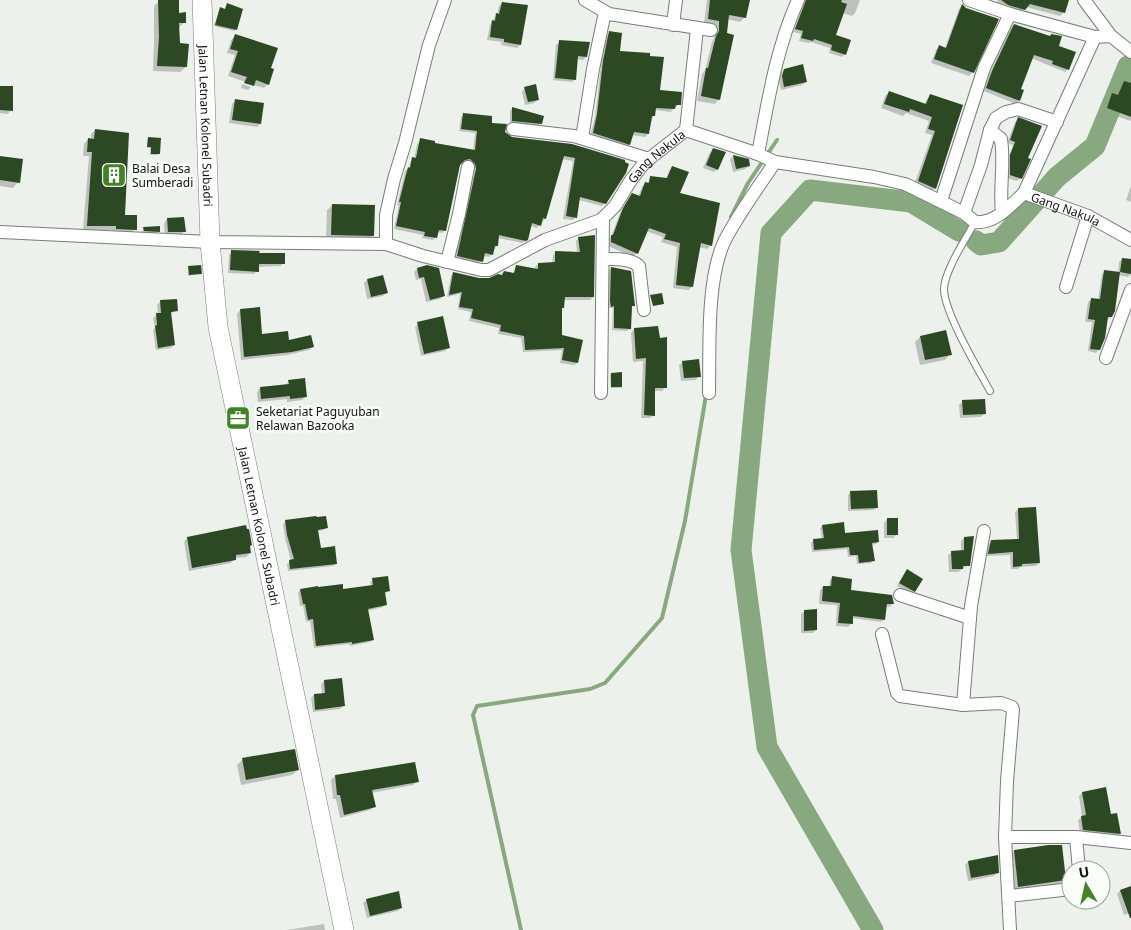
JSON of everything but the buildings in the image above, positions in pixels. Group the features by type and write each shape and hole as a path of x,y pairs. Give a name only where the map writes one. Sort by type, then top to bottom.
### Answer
{"main road":[{"name":"Jalan Letnan Kolonel Subadri","path":"202,0 210,242 218,327 344,930"}],"street":[{"path":"386,244 386,215 394,179 429,46 444,0"},
{"path":"585,0 605,12 617,16 711,30"},
{"path":"673,25 676,0"},
{"path":"709,393 712,292 718,258 767,158 775,66 784,34 798,0"},
{"path":"969,0 1010,14 1095,37 1111,36"},
{"path":"1084,0 1111,36 1131,52"},
{"path":"582,138 605,12"},
{"path":"941,201 984,68 1010,14"},
{"path":"686,130 697,29"},
{"path":"1032,196 1057,122 1095,37"},
{"path":"964,213 981,164 990,130 996,118 1006,112 1018,109 1057,122"},
{"path":"513,129 574,136 649,159"},
{"name":"Gang Nakula","path":"603,219 615,206 630,180 649,159 686,130 767,158 905,184 964,213 975,222 988,221 1032,196 1088,216 1131,240"},
{"path":"990,130 1001,139 1003,153 1000,198 1002,213"},
{"path":"447,262 468,168"},
{"path":"1066,287 1088,216"},
{"path":"0,232 210,242 386,244 401,250 447,262 489,270 545,240 603,219 601,393"},
{"path":"603,259 622,259 639,266 644,310"},
{"path":"1106,358 1131,290"},
{"path":"963,705 970,618 984,531"},
{"path":"900,595 970,618"},
{"path":"882,634 897,693 904,697 963,705 1001,703 1012,707 1005,836 1010,930"},
{"path":"1005,836 1076,837 1131,843"},
{"path":"1076,837 1078,860"},
{"path":"1009,896 1061,890"}],"lane":[{"path":"975,222 947,275 944,288 954,322 990,391"}],"waterway":[{"path":"976,241 981,245 999,242 1057,177 1095,146 1128,66 1131,65"},
{"path":"731,217 748,183 777,140"},
{"path":"873,930 767,747 741,550 771,233 810,190 911,202 959,231"},
{"path":"521,930 473,715 477,706 590,689 605,683 662,618 685,521 706,395"}],"place":[{"name":"Balai Desa Sumberadi","path":"114,175"},
{"name":"Seketariat Paguyuban Relawan Bazooka","path":"238,418"}]}
